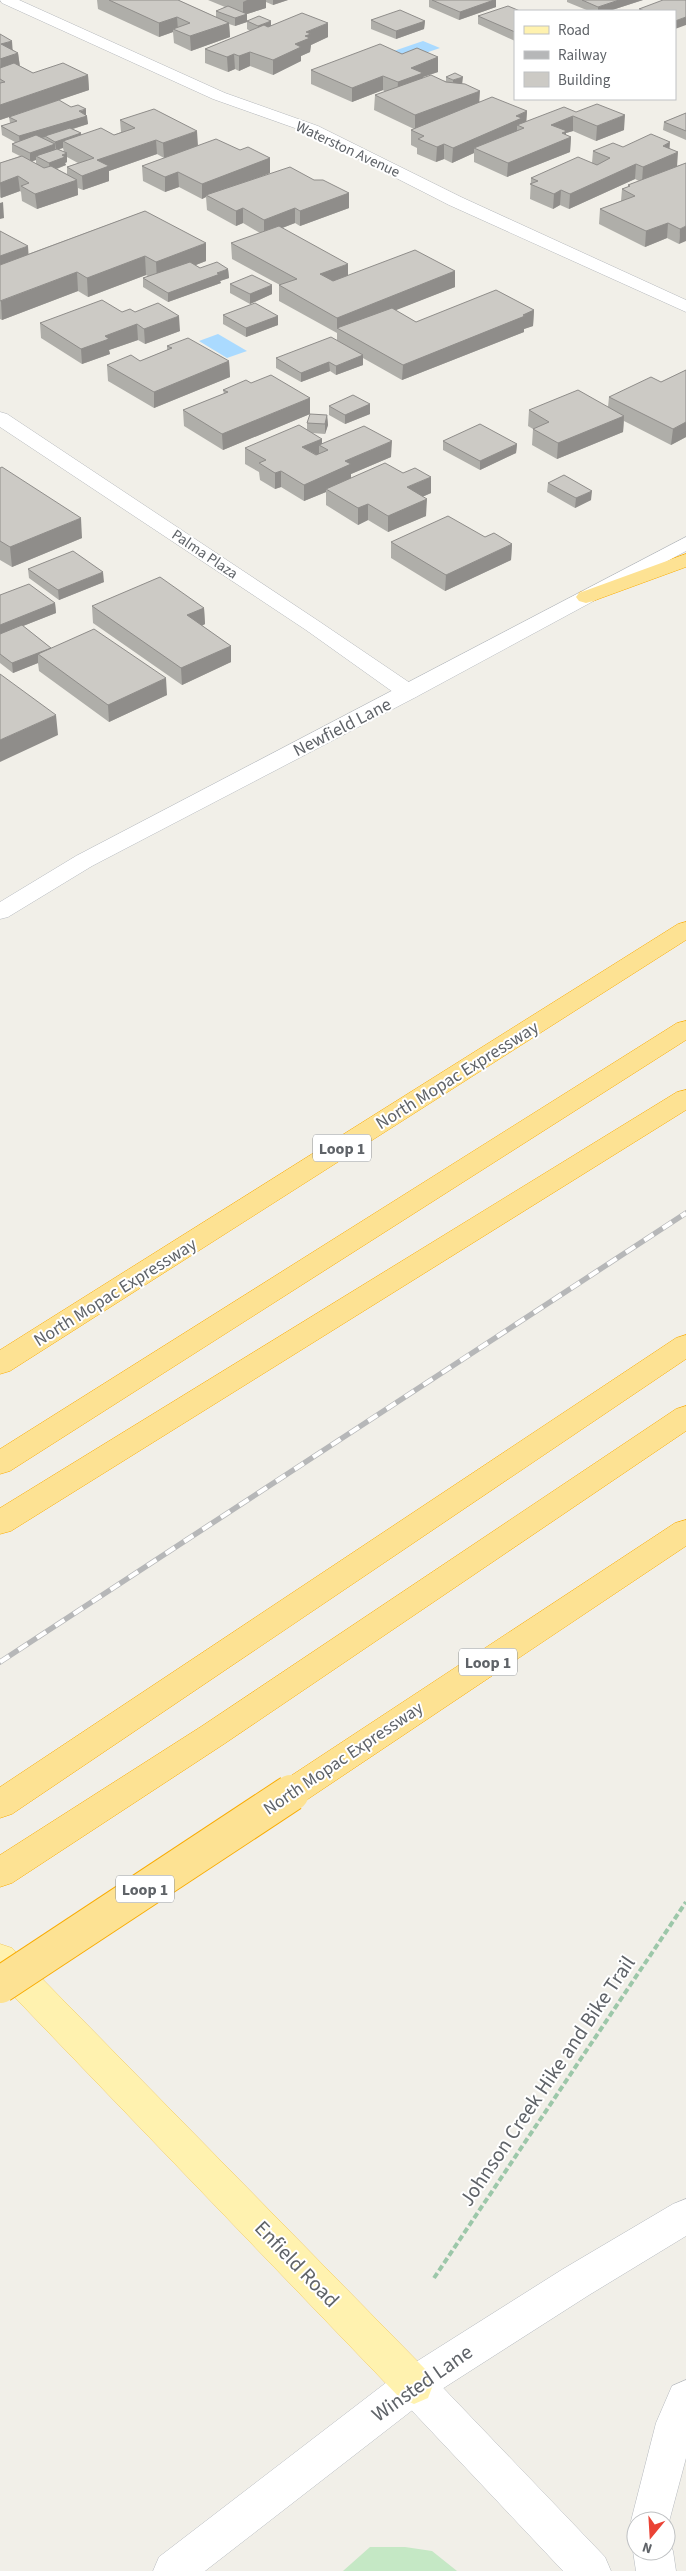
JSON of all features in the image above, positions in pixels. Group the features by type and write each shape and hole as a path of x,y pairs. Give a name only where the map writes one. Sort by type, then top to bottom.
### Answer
{"highway":[{"path":"586,597 686,560"},
{"name":"North Mopac Expressway","path":"0,1364 685,929"},
{"path":"0,1463 686,1029"},
{"path":"0,1523 686,1098"},
{"path":"0,1804 686,1345"},
{"path":"0,1873 213,1735 686,1417"},
{"name":"North Mopac Expressway","path":"0,1984 686,1531"}],"main road":[{"name":"Enfield Road","path":"0,1959 414,2385"}],"street":[{"name":"Waterston Avenue","path":"7,0 219,96 312,129 455,201 686,307"},
{"path":"23,8 46,0"},
{"name":"Palma Plaza","path":"0,418 314,626 408,692"},
{"name":"Newfield Lane","path":"0,912 84,861 408,692 686,543"},
{"name":"Winsted Lane","path":"173,2571 414,2385 576,2282 686,2216"},
{"name":"Enfield Road","path":"414,2385 591,2571"},
{"path":"653,2511 675,2423 686,2399"}],"path":[{"name":"Johnson Creek Hike and Bike Trail","path":"434,2278 686,1902"}],"green space":[{"path":"370,2547 405,2547 432,2551 457,2571 343,2571"}],"water":[{"path":"423,41 440,48 405,60 388,53"},
{"path":"218,334 247,351 227,358 199,341"}],"building":[{"path":"109,0 178,0 229,23 190,36 173,29 190,23 177,17 159,23"},
{"path":"432,0 494,0 460,12"},
{"path":"582,0 619,0 598,7"},
{"path":"663,0 686,0 686,17 676,21 676,10 639,9"},
{"path":"228,6 247,14 235,18 216,11"},
{"path":"508,6 518,10 514,10 514,32 478,16"},
{"path":"400,10 425,21 396,31 371,20"},
{"path":"302,13 328,23 306,32 311,34 305,36 310,38 295,44 301,47 273,60 250,52 239,56 234,54 227,57 205,49 264,25 268,27"},
{"path":"259,16 271,21 258,26 247,21"},
{"path":"0,34 12,41 1,44 18,53 0,59"},
{"path":"380,44 402,54 417,48 438,57 411,68 423,73 398,82 383,76 352,88 311,70"},
{"path":"14,63 33,73 63,63 88,75 0,105 0,83 5,82 0,79 0,68"},
{"path":"455,73 463,77 453,80 446,77"},
{"path":"431,75 446,82 465,84 480,91 415,115 375,95"},
{"path":"492,97 527,111 516,116 522,118 453,148 444,144 437,147 418,139 424,136 411,130"},
{"path":"59,100 71,107 78,105 86,109 79,111 87,116 19,136 1,126 17,121 9,117"},
{"path":"597,104 625,115 597,126 573,116 551,125 567,131 562,133 571,137 508,163 474,148 524,128 517,125 564,107 576,112"},
{"path":"154,109 197,131 163,143 156,140 97,160 109,166 82,176 67,167 94,158 63,141 101,128 114,135 135,128 120,120"},
{"path":"686,113 686,131 664,122"},
{"path":"70,128 81,133 55,142 45,136"},
{"path":"651,134 670,142 663,146 678,152 643,167 636,164 570,194 561,190 554,194 530,184 538,181 531,178 578,157 597,165 610,158 593,151 613,143 623,147"},
{"path":"36,135 55,144 30,153 12,144"},
{"path":"216,139 240,150 248,147 270,158 202,184 178,172 165,177 142,166"},
{"path":"57,149 67,153 62,155 65,157 49,163 36,156"},
{"path":"22,156 44,168 51,166 77,180 35,194 21,186 29,183 18,176 0,183 0,163"},
{"path":"686,163 686,226 680,229 668,223 646,231 600,209 635,196 622,189 630,186 628,185"},
{"path":"290,167 314,180 323,180 349,193 300,211 295,208 264,220 243,208 236,211 206,195"},
{"path":"145,211 206,243 156,262 145,256 87,278 77,272 0,301 0,265"},
{"path":"279,226 348,264 320,274 333,281 415,250 455,271 337,318 279,285 297,279 231,243"},
{"path":"0,231 28,246 0,256"},
{"path":"190,262 200,268 217,262 228,269 217,273 220,274 168,293 143,278"},
{"path":"252,275 272,285 250,294 230,284"},
{"path":"496,290 534,310 523,315 525,316 403,365 337,328 392,308 416,322"},
{"path":"102,300 122,312 130,309 135,312 158,303 179,316 144,329 137,324 105,336 109,339 81,349 40,323"},
{"path":"255,303 278,316 246,328 223,315"},
{"path":"331,337 363,355 336,366 329,362 301,373 276,358"},
{"path":"188,338 229,361 154,392 107,365 131,355 140,361 172,348 167,346"},
{"path":"686,370 686,422 673,429 609,397 651,377 661,382"},
{"path":"271,375 310,398 222,434 183,410 228,392 223,390 246,380 251,383"},
{"path":"578,390 624,416 558,443 533,429 549,422 529,410"},
{"path":"353,395 370,404 345,415 329,406"},
{"path":"310,414 327,415 325,424 307,423"},
{"path":"480,424 517,444 480,461 443,441"},
{"path":"299,425 322,439 302,447 316,455 328,450 319,445 364,426 392,441 345,461 351,464 304,485 281,471 275,473 259,463 266,460 245,448"},
{"path":"385,463 403,473 415,468 431,477 407,487 427,499 388,516 368,504 358,508 326,489"},
{"path":"2,467 81,518 10,547 0,541 0,468"},
{"path":"564,475 592,491 576,498 548,483"},
{"path":"448,516 485,537 494,533 512,544 446,575 391,542"},
{"path":"73,551 103,572 58,590 28,569"},
{"path":"160,577 204,608 187,615 231,646 181,668 92,606"},
{"path":"29,584 55,603 0,625 0,595"},
{"path":"22,625 51,648 12,663 0,654 0,634"},
{"path":"94,629 166,678 108,705 38,654"},
{"path":"0,674 56,715 0,740"}],"railway":[{"path":"0,1662 686,1213"}]}
